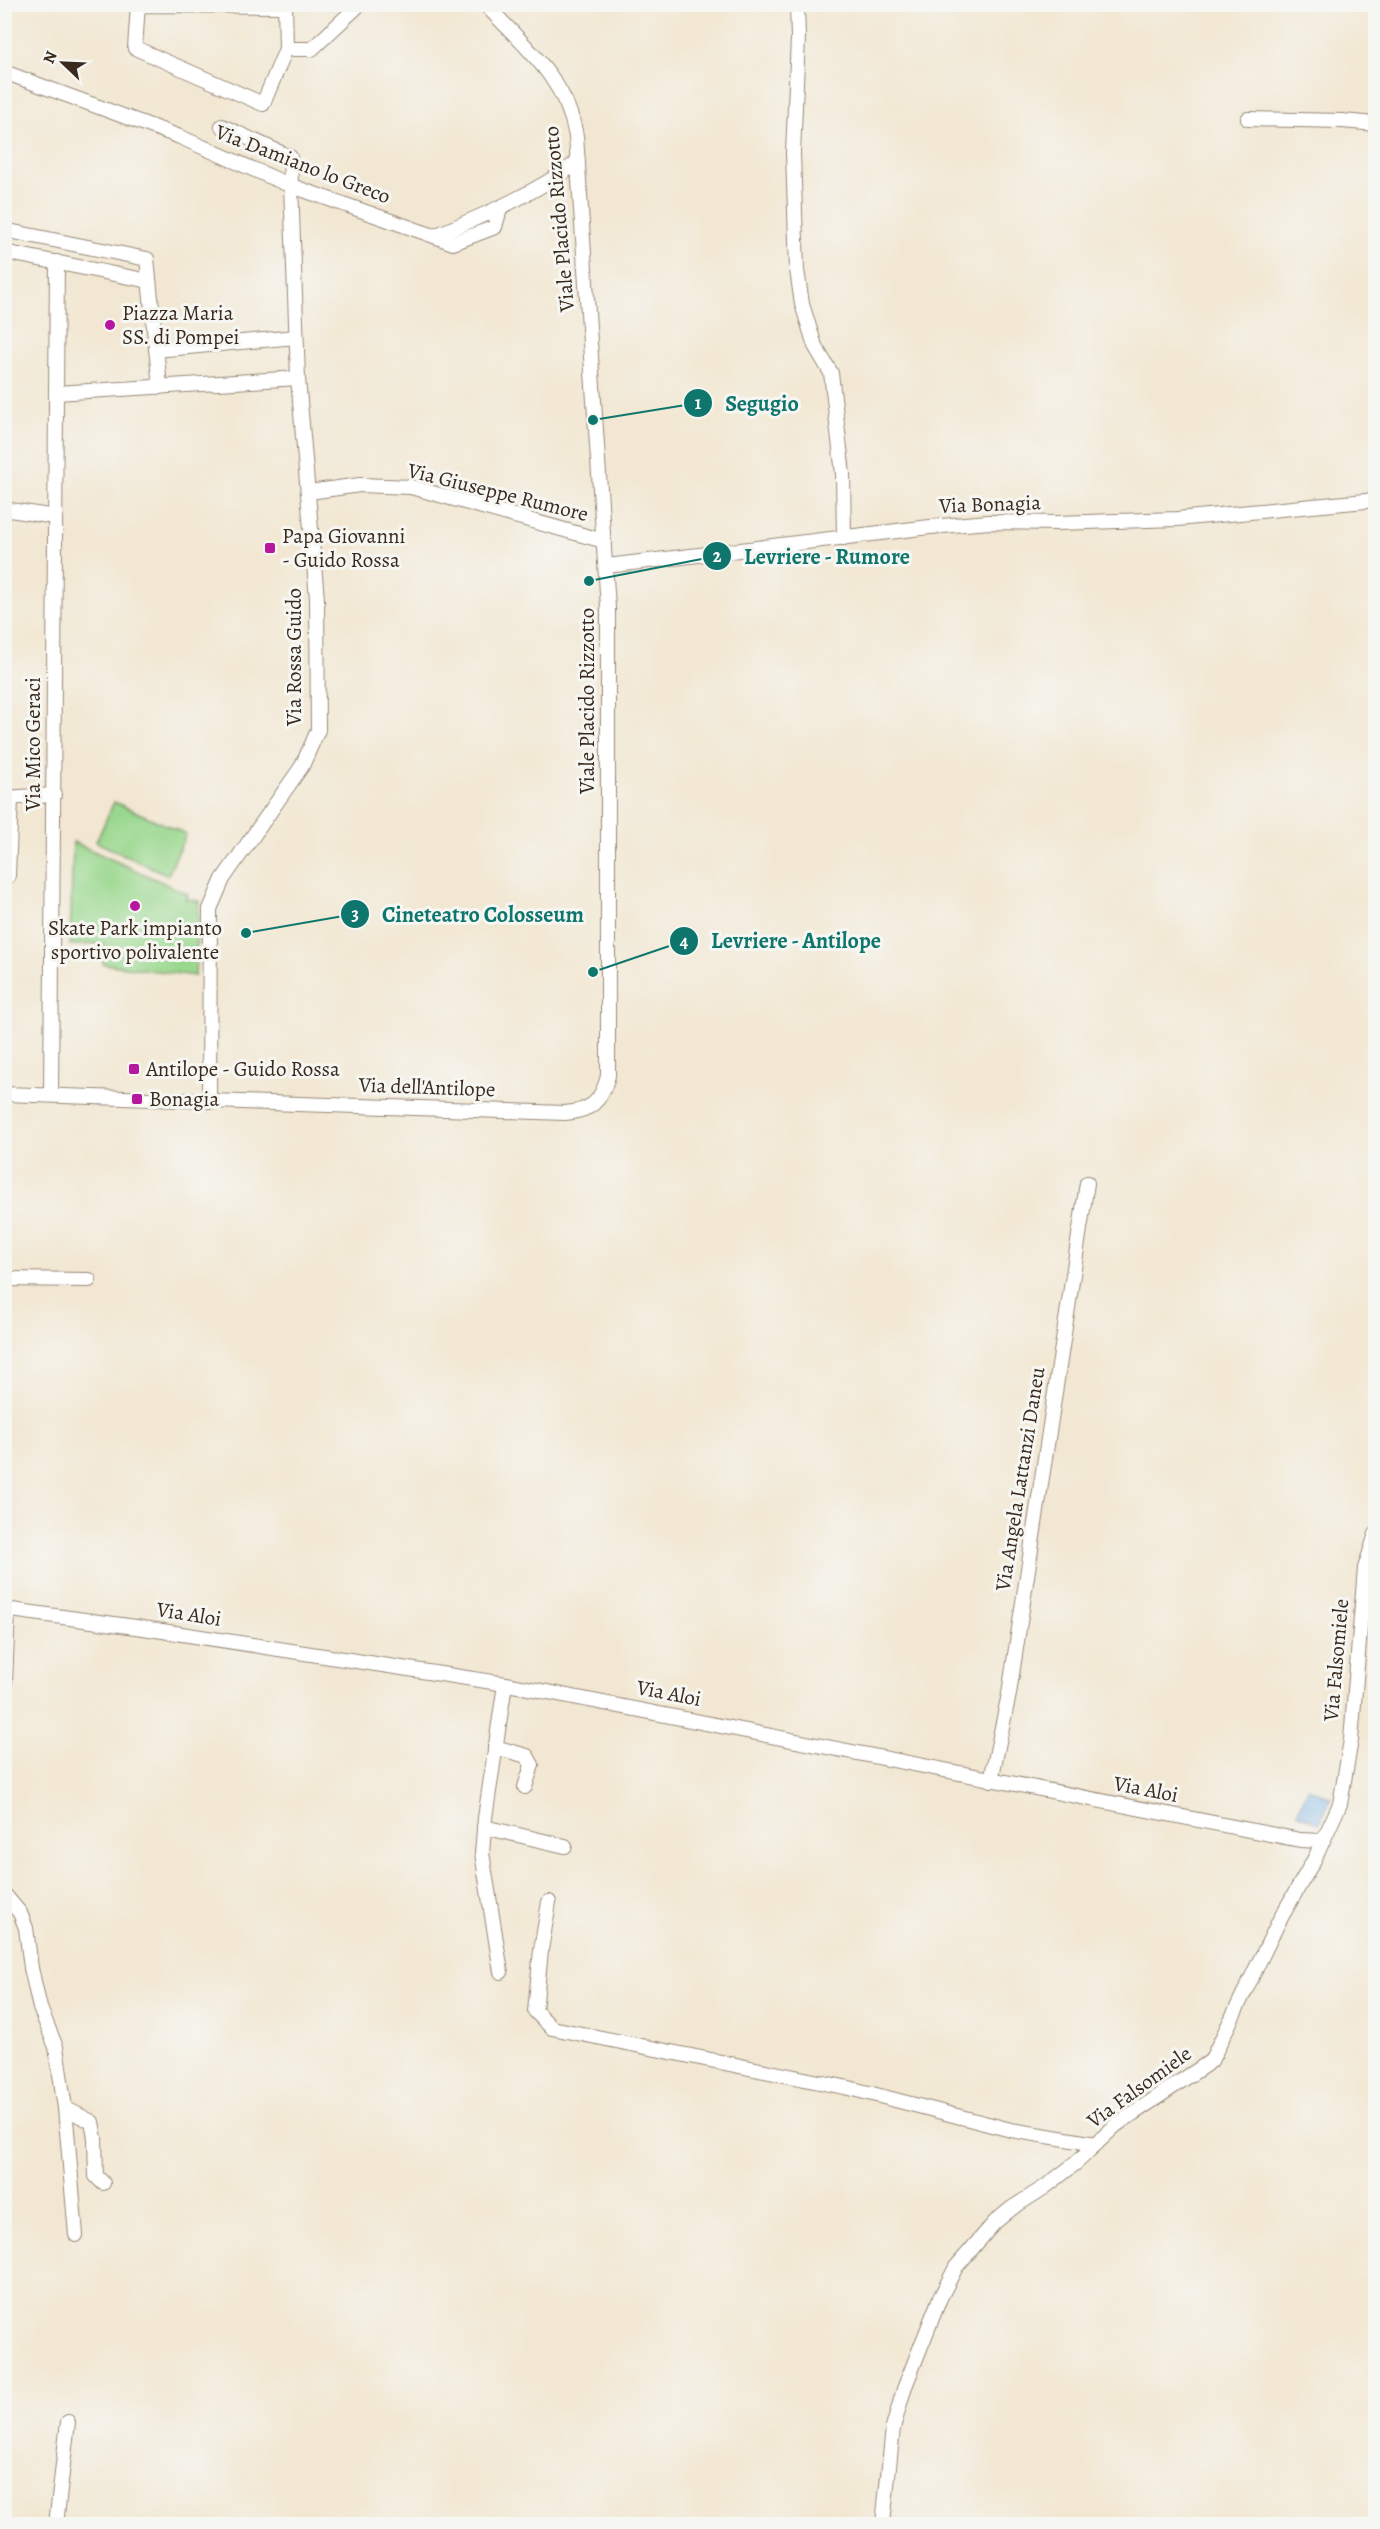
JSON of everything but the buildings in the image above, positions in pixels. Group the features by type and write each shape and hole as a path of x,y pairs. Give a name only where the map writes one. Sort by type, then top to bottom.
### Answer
{"street":[{"path":"286,49 312,49 360,4"},
{"name":"Viale Placido Rizzotto","path":"485,4 558,84 573,118 578,162 607,566 608,1076 605,1088 594,1104"},
{"path":"797,4 798,38 793,153 796,270 802,304 815,346 831,374 843,474 844,538"},
{"path":"138,5 284,5 286,49 263,104 135,48 138,5"},
{"name":"Via Damiano lo Greco","path":"4,72 180,137 289,185 434,236 500,209 559,176 578,162"},
{"path":"1248,119 1376,124"},
{"name":"Via Rossa Guido","path":"209,1100 210,909 223,879 302,766 318,730 317,599 298,378 289,185 290,157 222,126"},
{"path":"4,230 147,259 160,387"},
{"path":"4,252 149,281"},
{"name":"Via Mico Geraci","path":"51,1095 57,262"},
{"path":"156,350 296,337"},
{"path":"56,393 298,378"},
{"name":"Via Giuseppe Rumore","path":"309,492 360,485 411,487 604,541"},
{"name":"Via Bonagia","path":"607,566 989,522 1057,523 1177,519 1376,500"},
{"path":"4,509 55,517"},
{"path":"8,876 8,798 54,795"},
{"name":"Via dell'Antilope","path":"4,1094 565,1113 582,1112 594,1104"},
{"name":"Via Angela Lattanzi Daneu","path":"991,1780 1009,1694 1087,1183"},
{"path":"4,1279 89,1280"},
{"name":"Via Falsomiele","path":"883,2524 893,2428 904,2389 936,2308 956,2267 995,2222 1012,2208 1045,2187 1076,2163 1116,2125 1210,2061 1279,1921 1323,1841 1340,1804 1351,1740 1365,1568 1375,1535"},
{"path":"4,1706 6,1610"},
{"name":"Via Aloi","path":"6,1610 143,1628 505,1684 1300,1840 1323,1841"},
{"path":"501,1972 482,1853 505,1684"},
{"path":"495,1747 527,1756 532,1765 525,1787"},
{"path":"484,1827 566,1846"},
{"path":"4,1894 20,1913 26,1928 31,1968 40,2008 56,2048 65,2108 76,2235"},
{"path":"549,1902 535,2011 552,2028 849,2088 1011,2130 1096,2144"},
{"path":"65,2108 92,2122 95,2138 96,2176 104,2183"},
{"path":"56,2524 68,2421"}],"green space":[{"path":"114,802 186,834 168,875 96,842"},
{"name":"Skate Park impianto sportivo polivalente","path":"73,842 188,894 186,899 199,901 195,976 103,964 105,944 70,945"}],"water":[{"path":"1308,1788 1331,1798 1320,1823 1297,1813"}],"place":[{"name":"Piazza Maria SS. di Pompei","path":"110,325"},
{"name":"Segugio","path":"593,420"},
{"name":"Papa Giovanni - Guido Rossa","path":"270,548"},
{"name":"Levriere - Rumore","path":"589,581"},
{"name":"Skate Park impianto sportivo polivalente","path":"135,906"},
{"name":"Cineteatro Colosseum","path":"246,933"},
{"name":"Levriere - Antilope","path":"593,972"},
{"name":"Antilope - Guido Rossa","path":"134,1069"},
{"name":"Bonagia","path":"137,1099"}]}
